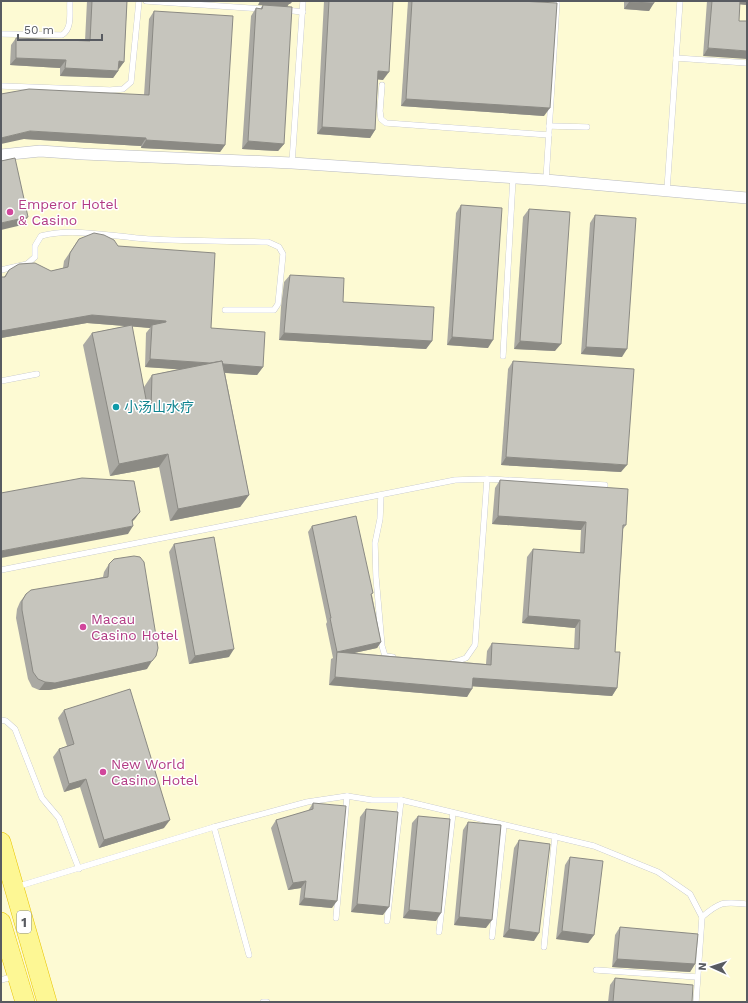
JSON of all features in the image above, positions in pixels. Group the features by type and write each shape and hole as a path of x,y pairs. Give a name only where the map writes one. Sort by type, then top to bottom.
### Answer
{"highway":[{"name":"1","path":"1,842 47,1002"},
{"name":"1","path":"1,922 9,978 25,1002"}],"street":[{"path":"1,155 40,151 292,163 546,180 747,198"}],"lane":[{"path":"1,34 62,34 66,32 69,25 70,1"},
{"path":"1,86 110,90 123,89 131,82 139,1"},
{"path":"146,1 271,10"},
{"path":"292,163 303,1"},
{"path":"546,180 557,1"},
{"path":"667,190 680,1"},
{"path":"279,10 303,12"},
{"path":"676,58 747,63"},
{"path":"382,85 380,111 381,119 386,123 549,135"},
{"path":"549,126 587,127"},
{"path":"503,356 513,178"},
{"path":"1,270 27,264 35,258 35,246 41,236 52,233 94,234 146,239 268,242 279,247 283,254 278,304 274,310 225,310"},
{"path":"280,278 288,278"},
{"path":"1,381 37,374"},
{"path":"444,663 451,664 466,658 475,645 487,479"},
{"path":"1,570 455,480 487,479 605,485"},
{"path":"382,495 380,518 375,543 376,577 382,646 385,656 402,658"},
{"path":"1,720 6,721 15,728 42,798 60,818 79,869"},
{"path":"14,887 308,802 347,796 372,800 401,800 594,846 658,872 690,894 702,917 696,1002"},
{"path":"336,918 347,796"},
{"path":"387,921 401,800"},
{"path":"440,932 453,813"},
{"path":"492,937 504,825"},
{"path":"214,828 249,955"},
{"path":"544,947 555,836"},
{"path":"702,917 714,906 726,902 747,904"},
{"path":"596,970 697,977"}],"shaded area":[{"path":"1,1 747,1 747,1002 1,1002"}],"building":[{"path":"92,1 127,1 124,62 119,61 118,71 65,68 66,60 16,58 16,38 90,41"},
{"path":"329,1 393,1 389,72 378,71 375,130 322,127"},
{"path":"412,1 520,1 557,3 550,108 406,99"},
{"path":"654,1 654,3 629,2"},
{"path":"712,1 740,1 739,21 747,21 747,51 708,48"},
{"path":"263,5 292,7 284,144 248,141 256,8 262,9"},
{"path":"154,11 233,16 225,145 146,140 146,138 30,131 1,138 1,94 29,89 149,95"},
{"path":"15,158 28,217 1,223 1,161"},
{"path":"461,205 502,208 493,340 452,337"},
{"path":"529,209 570,212 561,344 520,341"},
{"path":"595,215 636,218 627,349 586,347"},
{"path":"94,233 104,235 114,240 118,246 215,253 211,328 265,332 263,367 223,364 222,361 210,363 150,359 152,325 166,321 92,315 1,331 1,277 5,277 9,270 19,264 35,263 51,271 68,267 70,253 79,239"},
{"path":"290,275 344,278 343,302 434,307 432,341 284,333"},
{"path":"132,325 148,410 151,410 152,375 222,361 249,495 178,509 168,454 119,464 92,333"},
{"path":"513,361 634,369 627,465 506,457"},
{"path":"82,478 134,481 140,512 132,520 133,526 1,551 1,493"},
{"path":"500,480 628,489 626,525 623,525 615,652 620,652 617,688 473,678 472,689 335,677 337,652 491,665 492,643 579,649 580,620 528,616 533,549 584,553 586,522 498,516"},
{"path":"356,516 373,593 371,594 381,642 337,652 312,526"},
{"path":"214,537 234,649 195,656 174,544"},
{"name":"Macau Casino Hotel","path":"134,556 140,557 144,562 158,648 156,656 152,661 55,683 45,682 38,679 33,672 22,610 22,601 26,594 31,590 108,577 109,564 114,559"},
{"name":"New World Casino Hotel","path":"130,689 170,820 104,840 86,779 69,784 59,749 74,744 64,710"},
{"path":"313,803 346,806 337,901 304,898 306,881 293,883 276,820 313,809"},
{"path":"366,809 398,812 389,907 357,904"},
{"path":"418,816 450,819 441,913 409,910"},
{"path":"468,822 501,825 492,920 459,917"},
{"path":"519,840 550,844 539,933 509,929"},
{"path":"570,857 603,861 594,935 562,931"},
{"path":"620,927 698,934 695,964 617,959"},
{"path":"615,978 693,985 692,1002 613,1002"}],"place":[{"name":"Emperor Hotel & Casino","path":"10,212"},
{"name":"小汤山水疗","path":"116,407"},
{"name":"Macau Casino Hotel","path":"83,627"},
{"name":"New World Casino Hotel","path":"103,772"}]}
